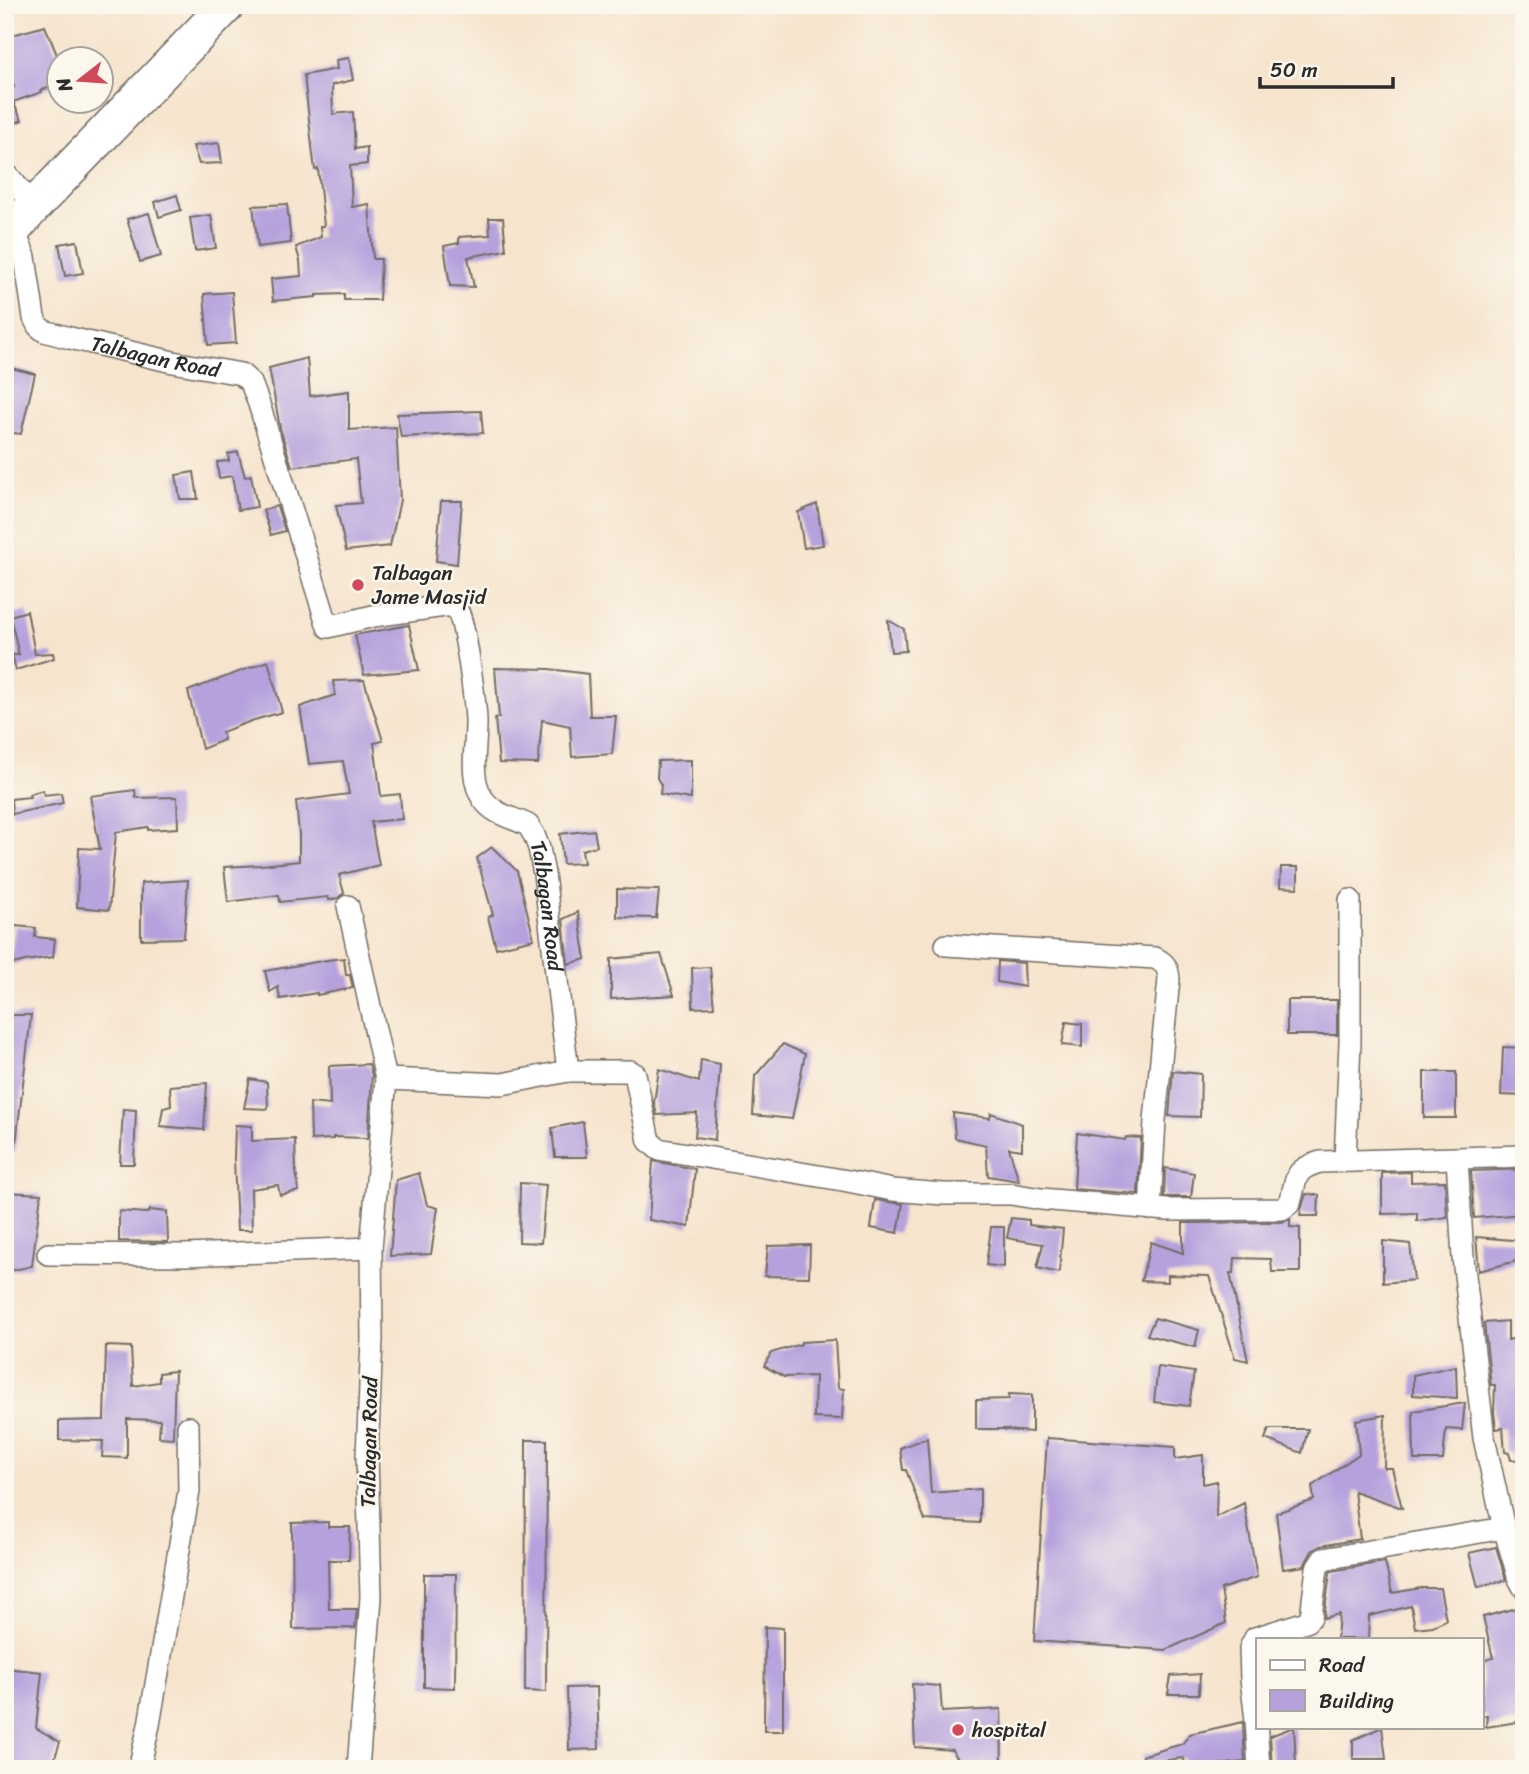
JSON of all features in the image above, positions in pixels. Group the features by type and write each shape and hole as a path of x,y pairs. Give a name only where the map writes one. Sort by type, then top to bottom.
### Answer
{"highway":[{"path":"18,225 222,7"}],"street":[{"path":"5,172 18,225"},
{"name":"Talbagan Road","path":"18,225 34,318 44,331 173,362 241,374 251,383 328,627 373,616 445,606 454,607 458,611 468,651 476,719 475,776 481,796 491,809 504,817 528,825 534,835 551,925 569,1071"},
{"path":"1345,1161 1350,1042 1350,900"},
{"name":"Talbagan Road","path":"348,906 386,1079 371,1248 372,1339 367,1456 371,1597 358,1769"},
{"path":"946,945 1155,958 1165,963 1169,979 1155,1120 1150,1209"},
{"path":"386,1079 502,1084 569,1071 630,1072 635,1074 649,1141 658,1149 892,1191 1011,1194 1150,1209 1282,1209 1290,1203 1294,1180 1308,1166 1320,1162 1524,1156"},
{"path":"1457,1158 1463,1258 1483,1438 1504,1528 1524,1588"},
{"path":"48,1254 185,1255 371,1248"},
{"path":"139,1769 149,1726 189,1491 188,1427"},
{"path":"1256,1720 1250,1648 1255,1638 1306,1622 1311,1617 1317,1568 1322,1559 1504,1528"},
{"path":"1256,1728 1259,1769"}],"building":[{"path":"45,26 53,46 46,46 46,88 13,102 22,120 5,128 5,85 8,90 14,87 5,61 5,37"},
{"path":"349,58 353,80 332,85 333,114 353,112 355,149 367,147 367,164 350,166 352,207 369,204 373,259 381,259 379,300 344,300 344,294 273,301 271,279 301,276 296,247 321,237 320,226 324,226 304,75 337,69 336,60"},
{"path":"219,143 222,163 199,164 193,146"},
{"path":"177,195 181,210 159,217 155,202"},
{"path":"287,204 291,243 258,247 253,206"},
{"path":"149,213 161,256 140,262 127,219"},
{"path":"211,215 216,248 195,251 190,218"},
{"path":"489,218 503,218 506,250 468,257 474,287 450,286 444,246 459,243 459,237 490,235"},
{"path":"77,241 83,273 65,276 59,244"},
{"path":"232,292 236,343 208,345 204,294"},
{"path":"307,358 310,396 349,391 349,430 396,427 400,500 390,546 346,551 336,505 361,503 356,459 292,467 280,428 269,368"},
{"path":"7,367 35,374 21,434 5,432"},
{"path":"481,411 483,433 401,437 397,414"},
{"path":"238,452 245,477 251,475 257,507 238,510 232,476 219,478 217,462 229,461 228,454"},
{"path":"194,472 198,499 180,499 176,475"},
{"path":"441,501 462,501 457,564 436,561"},
{"path":"817,504 823,545 804,548 798,512"},
{"path":"277,506 285,531 271,535 263,510"},
{"path":"27,611 35,654 53,653 54,658 16,670 12,655 19,655 10,616"},
{"path":"888,620 904,629 906,651 891,652"},
{"path":"409,625 419,670 364,675 355,635"},
{"path":"268,661 282,712 222,732 224,740 202,749 188,691"},
{"path":"495,668 549,669 588,674 590,716 616,716 612,754 572,757 570,726 542,720 538,764 499,763 495,718 499,718"},
{"path":"364,680 383,741 374,743 381,796 400,794 402,819 371,822 379,865 339,875 344,893 338,898 280,902 279,895 228,902 224,867 299,861 296,801 349,794 343,761 309,764 300,707 335,695 333,681"},
{"path":"691,760 691,799 660,794 658,761"},
{"path":"43,790 44,795 61,793 63,803 12,814 11,799 30,797 29,794"},
{"path":"135,790 136,798 177,797 178,828 148,830 148,827 116,832 109,910 77,907 79,848 100,849 90,796"},
{"path":"594,830 597,846 582,850 584,863 563,864 560,834"},
{"path":"492,847 517,871 534,939 496,948 488,917 493,915 477,858"},
{"path":"1281,867 1298,867 1298,888 1280,887"},
{"path":"188,880 184,938 141,939 141,883"},
{"path":"617,889 659,890 656,918 617,917"},
{"path":"578,912 586,959 568,964 563,919"},
{"path":"15,926 36,928 35,937 55,939 53,957 10,965"},
{"path":"661,954 674,995 611,999 611,959"},
{"path":"344,958 346,975 350,975 353,988 280,999 278,987 270,992 265,971"},
{"path":"998,961 1024,963 1025,987 997,982"},
{"path":"710,967 714,1007 693,1008 692,968"},
{"path":"1287,1000 1337,1000 1337,1035 1287,1035"},
{"path":"5,1015 31,1015 15,1152 5,1151"},
{"path":"1066,1022 1082,1024 1082,1047 1062,1045"},
{"path":"783,1044 805,1054 792,1119 753,1115 755,1076"},
{"path":"1503,1047 1524,1048 1524,1096 1501,1095"},
{"path":"701,1060 720,1064 715,1140 695,1137 697,1113 657,1115 654,1103 659,1069 699,1082"},
{"path":"369,1064 372,1075 368,1138 333,1137 311,1140 310,1103 330,1105 329,1066"},
{"path":"1173,1071 1201,1074 1200,1117 1169,1116"},
{"path":"1424,1072 1456,1072 1456,1118 1424,1118"},
{"path":"250,1079 267,1082 268,1109 244,1108"},
{"path":"207,1083 204,1130 160,1126 163,1108 171,1106 170,1086"},
{"path":"123,1109 136,1110 134,1164 120,1164"},
{"path":"953,1113 990,1118 991,1113 1022,1124 1022,1150 1009,1148 1019,1181 988,1176 986,1145 955,1138"},
{"path":"583,1122 587,1157 555,1157 552,1128"},
{"path":"235,1125 252,1126 252,1141 295,1139 299,1191 280,1195 278,1185 251,1189 252,1230 237,1230"},
{"path":"1077,1133 1125,1140 1126,1137 1141,1138 1138,1194 1074,1189"},
{"path":"653,1161 695,1169 689,1227 649,1220"},
{"path":"1165,1168 1194,1173 1191,1197 1164,1197"},
{"path":"1524,1169 1524,1214 1474,1218 1471,1171"},
{"path":"1411,1172 1411,1182 1445,1181 1447,1217 1417,1221 1417,1213 1382,1214 1382,1173"},
{"path":"419,1173 427,1205 438,1208 431,1254 390,1256 396,1180"},
{"path":"520,1183 546,1185 541,1243 519,1242"},
{"path":"5,1192 41,1194 32,1266 5,1272"},
{"path":"1306,1194 1319,1195 1318,1216 1300,1216"},
{"path":"875,1200 903,1204 898,1233 871,1228"},
{"path":"150,1210 167,1212 168,1242 119,1241 119,1211 146,1213"},
{"path":"1011,1218 1029,1220 1029,1225 1063,1229 1059,1273 1037,1268 1043,1244 1007,1238"},
{"path":"1290,1219 1290,1227 1300,1228 1300,1272 1272,1272 1271,1259 1235,1258 1234,1273 1230,1273 1248,1361 1235,1358 1209,1276 1168,1275 1168,1282 1141,1281 1151,1242 1183,1253 1183,1223 1282,1222"},
{"path":"991,1227 1004,1227 1004,1267 986,1265"},
{"path":"1476,1237 1524,1241 1524,1259 1479,1271"},
{"path":"1383,1241 1410,1244 1414,1280 1383,1283"},
{"path":"810,1245 809,1277 765,1276 768,1246"},
{"path":"1155,1318 1199,1330 1195,1347 1147,1335"},
{"path":"1508,1321 1508,1340 1524,1336 1524,1459 1511,1460 1509,1453 1505,1452 1503,1428 1496,1429 1495,1385 1491,1385 1484,1323"},
{"path":"835,1340 838,1388 844,1389 842,1419 814,1418 815,1376 784,1377 764,1366 771,1353 801,1342"},
{"path":"106,1346 131,1347 133,1386 159,1382 159,1373 175,1371 173,1438 159,1437 160,1420 127,1419 127,1458 102,1457 103,1441 59,1440 59,1421 104,1420"},
{"path":"1456,1366 1457,1398 1413,1395 1413,1375"},
{"path":"1158,1367 1194,1372 1189,1406 1154,1402"},
{"path":"1009,1394 1032,1395 1032,1432 976,1429 976,1400 1009,1399"},
{"path":"1465,1403 1462,1430 1446,1429 1443,1460 1414,1460 1413,1411"},
{"path":"1385,1415 1384,1468 1392,1468 1402,1508 1354,1491 1360,1539 1320,1546 1312,1551 1304,1566 1283,1569 1276,1513 1314,1500 1312,1486 1359,1454 1356,1420"},
{"path":"1269,1429 1308,1429 1302,1453 1265,1439"},
{"path":"927,1438 931,1493 980,1489 980,1523 925,1520 906,1470 903,1470 900,1448"},
{"path":"1047,1438 1175,1447 1175,1459 1203,1455 1203,1484 1217,1481 1216,1517 1244,1503 1257,1577 1221,1589 1226,1623 1166,1650 1034,1641"},
{"path":"526,1440 547,1440 546,1692 525,1691"},
{"path":"328,1522 328,1527 350,1527 349,1560 328,1560 329,1609 357,1609 355,1628 293,1629 292,1523"},
{"path":"1496,1547 1506,1580 1478,1587 1469,1553"},
{"path":"1385,1562 1392,1593 1440,1588 1446,1620 1433,1626 1415,1628 1411,1606 1369,1616 1368,1638 1337,1638 1339,1614 1324,1618 1331,1571"},
{"path":"424,1574 456,1574 455,1688 424,1687"},
{"path":"1517,1608 1524,1633 1524,1721 1486,1727 1484,1660 1493,1658 1483,1617"},
{"path":"765,1627 783,1628 783,1731 764,1731"},
{"path":"5,1668 42,1672 36,1728 60,1742 51,1769 5,1769"},
{"path":"1200,1674 1199,1694 1168,1694 1171,1676"},
{"name":"hospital","path":"912,1684 940,1686 942,1712 1001,1709 1002,1769 965,1769 952,1750 915,1747"},
{"path":"597,1687 599,1749 569,1750 567,1688"},
{"path":"1243,1722 1245,1762 1188,1768 1183,1758 1144,1763 1142,1756 1182,1744 1190,1734"},
{"path":"1294,1728 1296,1764 1272,1768 1270,1736"},
{"path":"1382,1728 1386,1759 1353,1759 1353,1740"}],"place":[{"name":"Talbagan Jame Masjid","path":"358,585"},
{"name":"hospital","path":"958,1730"}]}
